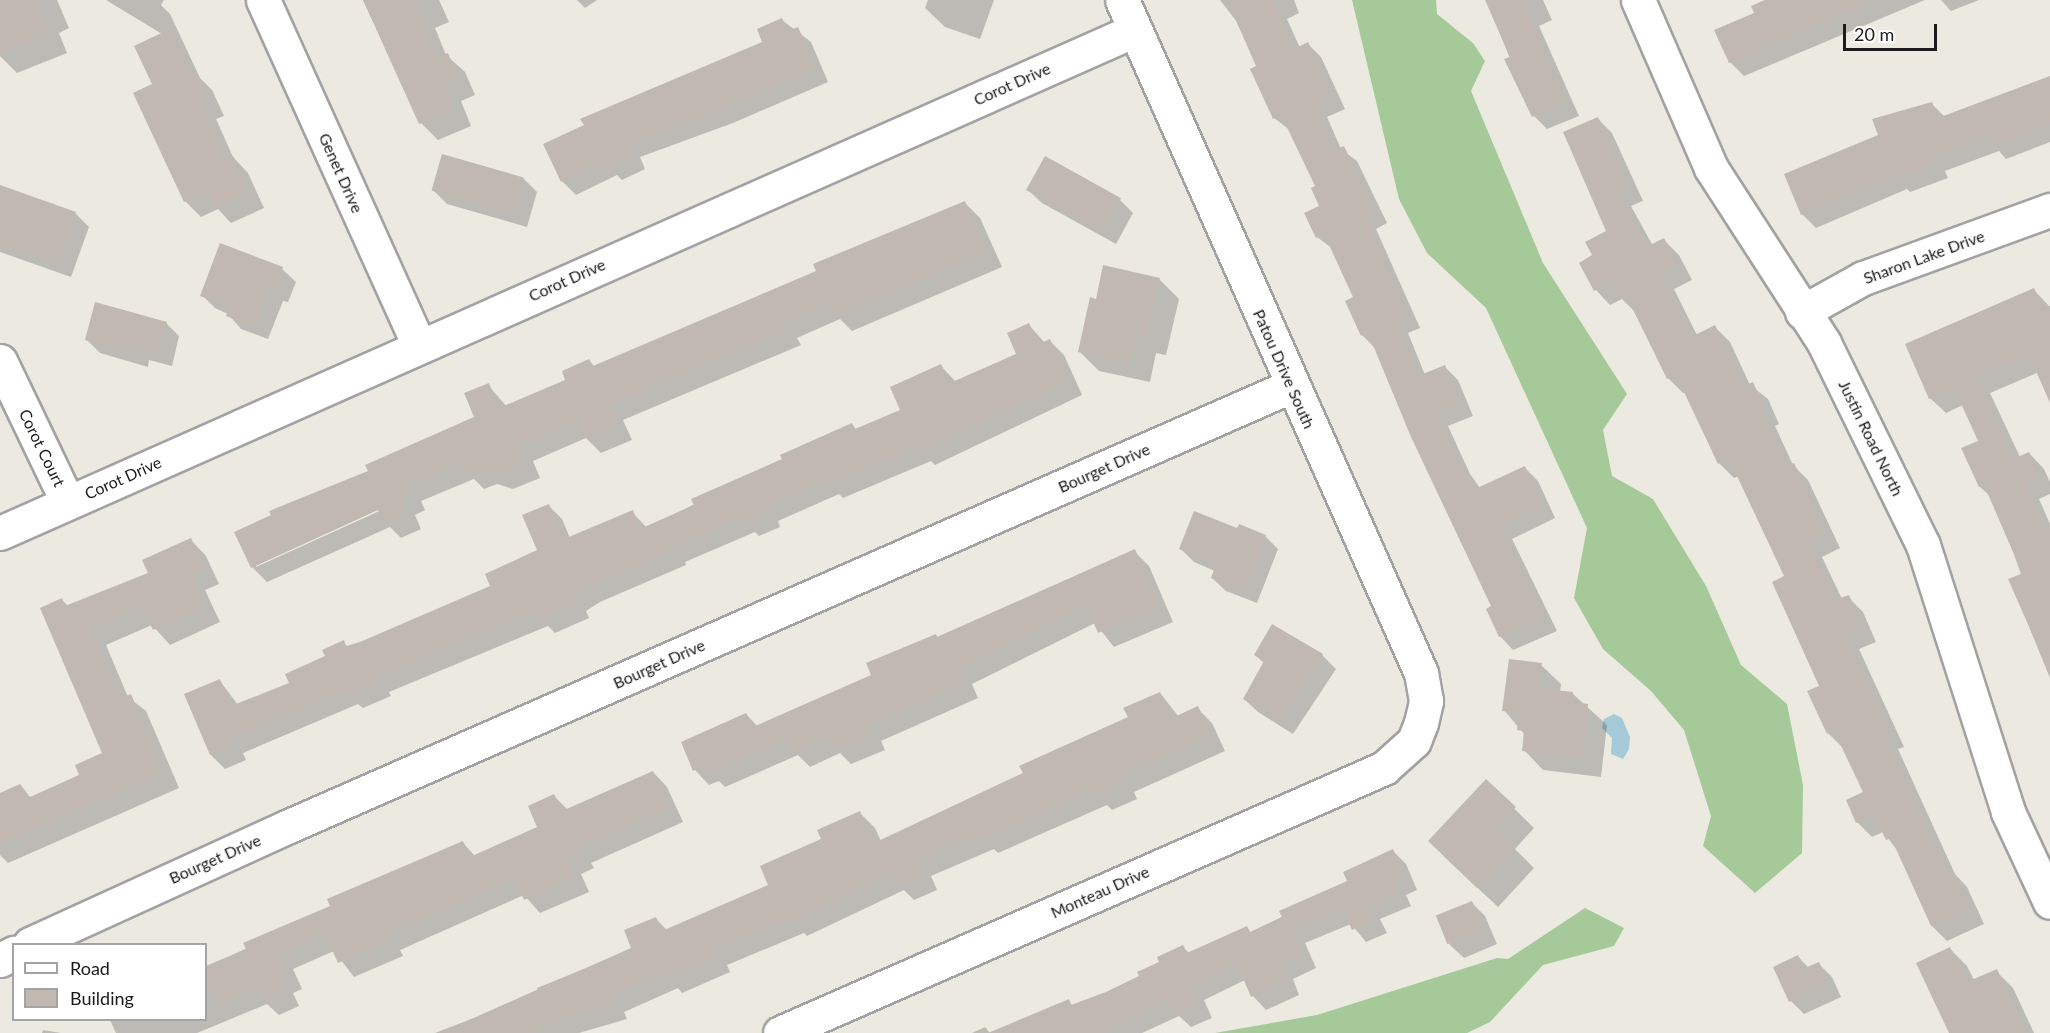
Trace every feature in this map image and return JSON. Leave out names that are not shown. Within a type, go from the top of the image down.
[{"type":"street","name":"Genet Drive","points":[[263,0],[419,345]]},
{"type":"street","name":"Patou Drive South","points":[[1122,0],[1291,386],[1421,673],[1425,701],[1414,741]]},
{"type":"street","name":"Justin Road North","points":[[1638,0],[1711,168],[1824,343],[1923,544],[2008,812],[2050,902]]},
{"type":"street","name":"Corot Drive","points":[[0,533],[419,345],[1136,30]]},
{"type":"street","name":"Sharon Lake Drive","points":[[1802,312],[1863,278],[2050,210]]},
{"type":"street","name":"Corot Court","points":[[0,361],[68,503]]},
{"type":"street","name":"Bourget Drive","points":[[34,943],[289,826],[1291,386]]},
{"type":"street","name":"Monteau Drive","points":[[780,1033],[1384,768],[1414,741]]},
{"type":"green space","points":[[1352,0],[1436,0],[1437,14],[1473,43],[1485,61],[1471,91],[1543,263],[1627,394],[1603,430],[1612,476],[1653,499],[1706,586],[1741,665],[1787,704],[1803,785],[1802,853],[1755,893],[1703,846],[1711,816],[1684,730],[1651,691],[1603,649],[1574,598],[1587,528],[1486,308],[1427,253],[1399,199]]},
{"type":"green space","points":[[1585,908],[1624,928],[1614,946],[1543,965],[1490,1022],[1467,1033],[1215,1033],[1317,1015],[1497,958],[1508,959]]},
{"type":"water","points":[[1614,714],[1622,718],[1630,737],[1629,749],[1623,759],[1611,754],[1612,738],[1602,728],[1604,719]]},
{"type":"building","points":[[0,0],[35,0],[49,33],[0,53]]},
{"type":"building","points":[[363,0],[414,0],[437,57],[448,53],[458,78],[444,84],[454,109],[419,124]]},
{"type":"building","points":[[1227,0],[1272,0],[1294,49],[1308,42],[1332,96],[1315,104],[1335,150],[1344,146],[1375,210],[1364,215],[1408,314],[1396,320],[1418,376],[1445,365],[1460,402],[1436,412],[1461,468],[1464,466],[1475,489],[1525,466],[1543,505],[1500,525],[1545,617],[1499,637],[1486,609],[1491,606],[1411,437],[1368,333],[1361,336],[1345,301],[1353,297],[1324,234],[1316,238],[1304,213],[1319,206],[1311,188],[1315,186],[1285,123],[1278,116],[1273,119],[1250,69],[1256,66]]},
{"type":"building","points":[[1485,0],[1522,0],[1566,102],[1532,117],[1504,59],[1510,57]]},
{"type":"building","points":[[1765,0],[1875,0],[1729,63],[1714,30],[1754,13],[1751,6]]},
{"type":"building","points":[[782,18],[788,31],[798,27],[816,68],[720,110],[628,144],[633,155],[607,167],[605,162],[561,182],[543,144],[584,125],[580,119],[762,42],[757,29]]},
{"type":"building","points":[[170,29],[191,74],[196,72],[209,100],[202,103],[225,159],[233,156],[249,192],[214,208],[207,192],[184,202],[133,93],[152,84],[134,46]]},
{"type":"building","points":[[2050,76],[2050,124],[1992,146],[1988,137],[1933,158],[1935,164],[1895,179],[1894,176],[1801,215],[1784,174],[1878,135],[1872,119],[1932,102],[1938,118]]},
{"type":"building","points":[[1598,117],[1629,185],[1618,191],[1648,246],[1664,238],[1678,264],[1661,274],[1691,337],[1715,325],[1744,386],[1753,382],[1765,409],[1761,411],[1787,466],[1794,463],[1826,533],[1808,541],[1835,600],[1849,595],[1862,627],[1845,634],[1890,732],[1885,734],[1947,873],[1953,870],[1970,909],[1931,926],[1891,838],[1886,840],[1874,815],[1856,823],[1846,800],[1863,792],[1834,731],[1827,734],[1807,691],[1819,686],[1772,582],[1784,576],[1729,459],[1718,464],[1676,375],[1667,379],[1625,293],[1618,297],[1610,282],[1594,291],[1579,263],[1592,255],[1585,242],[1606,231],[1563,132]]},
{"type":"building","points":[[442,154],[524,177],[513,214],[432,191]]},
{"type":"building","points":[[1045,156],[1121,198],[1102,232],[1026,190]]},
{"type":"building","points":[[0,185],[76,212],[58,265],[0,244]]},
{"type":"building","points":[[965,201],[987,252],[835,317],[829,303],[783,322],[787,330],[609,405],[618,425],[584,438],[576,421],[518,446],[525,463],[497,474],[481,469],[467,474],[462,463],[407,486],[411,495],[401,499],[407,513],[384,523],[378,510],[251,568],[234,532],[271,515],[269,511],[368,471],[365,465],[474,417],[464,393],[489,383],[499,408],[565,380],[562,371],[589,359],[593,366],[816,271],[813,264]]},
{"type":"building","points":[[220,243],[283,267],[275,290],[269,288],[255,327],[226,316],[230,307],[200,296]]},
{"type":"building","points":[[1103,265],[1160,278],[1147,336],[1137,334],[1130,363],[1078,352],[1090,297],[1096,299]]},
{"type":"building","points":[[2034,288],[2044,309],[2050,306],[2050,403],[2029,355],[1976,377],[2013,459],[2029,452],[2040,476],[2025,484],[2044,528],[2050,526],[2050,674],[2008,579],[2021,574],[2013,552],[1984,485],[1979,487],[1961,448],[1978,441],[1954,388],[1929,399],[1905,344]]},
{"type":"building","points":[[95,302],[167,322],[158,353],[136,347],[134,354],[85,340]]},
{"type":"building","points":[[1029,323],[1039,344],[1050,339],[1069,381],[920,452],[917,447],[828,485],[826,480],[765,507],[768,512],[744,523],[741,518],[672,548],[673,551],[586,588],[573,596],[577,603],[540,620],[536,611],[506,622],[376,678],[378,682],[348,695],[345,690],[230,739],[233,746],[210,755],[184,694],[220,679],[231,706],[289,683],[285,674],[325,656],[322,650],[344,640],[346,646],[360,642],[490,586],[485,574],[537,550],[522,515],[549,504],[564,539],[633,510],[640,529],[694,505],[691,499],[782,459],[780,455],[852,423],[855,429],[900,410],[890,387],[941,364],[950,383],[1016,354],[1007,333]]},
{"type":"building","points":[[1194,511],[1237,528],[1239,524],[1266,535],[1243,591],[1211,578],[1216,564],[1179,549]]},
{"type":"building","points":[[191,538],[205,568],[191,574],[206,607],[153,630],[142,607],[91,629],[121,698],[131,694],[164,773],[0,844],[0,793],[20,784],[30,797],[79,775],[75,765],[102,753],[40,608],[62,598],[65,606],[148,573],[142,560]]},
{"type":"building","points":[[1135,549],[1159,607],[1098,633],[1086,605],[958,669],[964,683],[867,726],[871,735],[835,750],[829,737],[794,753],[787,739],[709,773],[706,765],[693,771],[681,742],[746,713],[753,727],[871,675],[866,663],[936,634],[937,637]]},
{"type":"building","points":[[1272,624],[1323,654],[1280,721],[1243,699],[1264,661],[1254,655]]},
{"type":"building","points":[[1509,659],[1542,663],[1539,688],[1573,692],[1573,702],[1588,704],[1582,758],[1522,751],[1524,731],[1517,730],[1519,713],[1502,711]]},
{"type":"building","points":[[1160,692],[1172,718],[1198,706],[1211,735],[1120,777],[1123,784],[1096,796],[1093,790],[982,839],[980,834],[917,861],[923,875],[897,886],[892,874],[791,922],[790,918],[713,950],[716,957],[666,978],[664,973],[610,997],[613,1004],[589,1014],[587,1009],[529,1033],[440,1033],[631,948],[624,930],[656,917],[662,931],[768,885],[760,866],[821,839],[817,830],[860,811],[874,843],[1023,773],[1019,766],[1128,717],[1123,708]]},
{"type":"building","points":[[653,771],[669,808],[578,848],[580,854],[567,859],[575,877],[524,900],[515,879],[387,935],[389,941],[338,963],[325,934],[280,954],[289,974],[280,979],[285,992],[263,1001],[257,988],[218,1005],[207,980],[207,966],[246,949],[243,943],[330,906],[327,899],[463,841],[470,857],[537,827],[528,806],[554,794],[562,811]]},
{"type":"building","points":[[1486,779],[1516,807],[1496,828],[1516,847],[1477,888],[1428,841]]},
{"type":"building","points":[[1393,849],[1405,876],[1394,882],[1399,892],[1368,906],[1374,920],[1352,930],[1343,909],[1293,929],[1304,955],[1280,965],[1287,981],[1251,997],[1237,964],[1192,987],[1200,1004],[1176,1015],[1170,1001],[1100,1033],[988,1033],[1069,999],[1071,1005],[1106,992],[1139,976],[1137,972],[1159,962],[1157,957],[1183,945],[1187,953],[1247,926],[1250,932],[1282,917],[1279,911],[1347,881],[1343,872]]},
{"type":"building","points":[[1472,901],[1484,930],[1447,944],[1436,916]]},
{"type":"building","points":[[1950,947],[1967,982],[1997,969],[2026,1033],[1949,1033],[1916,963]]},
{"type":"building","points":[[1798,955],[1805,968],[1819,962],[1829,983],[1789,1002],[1773,967]]}]
